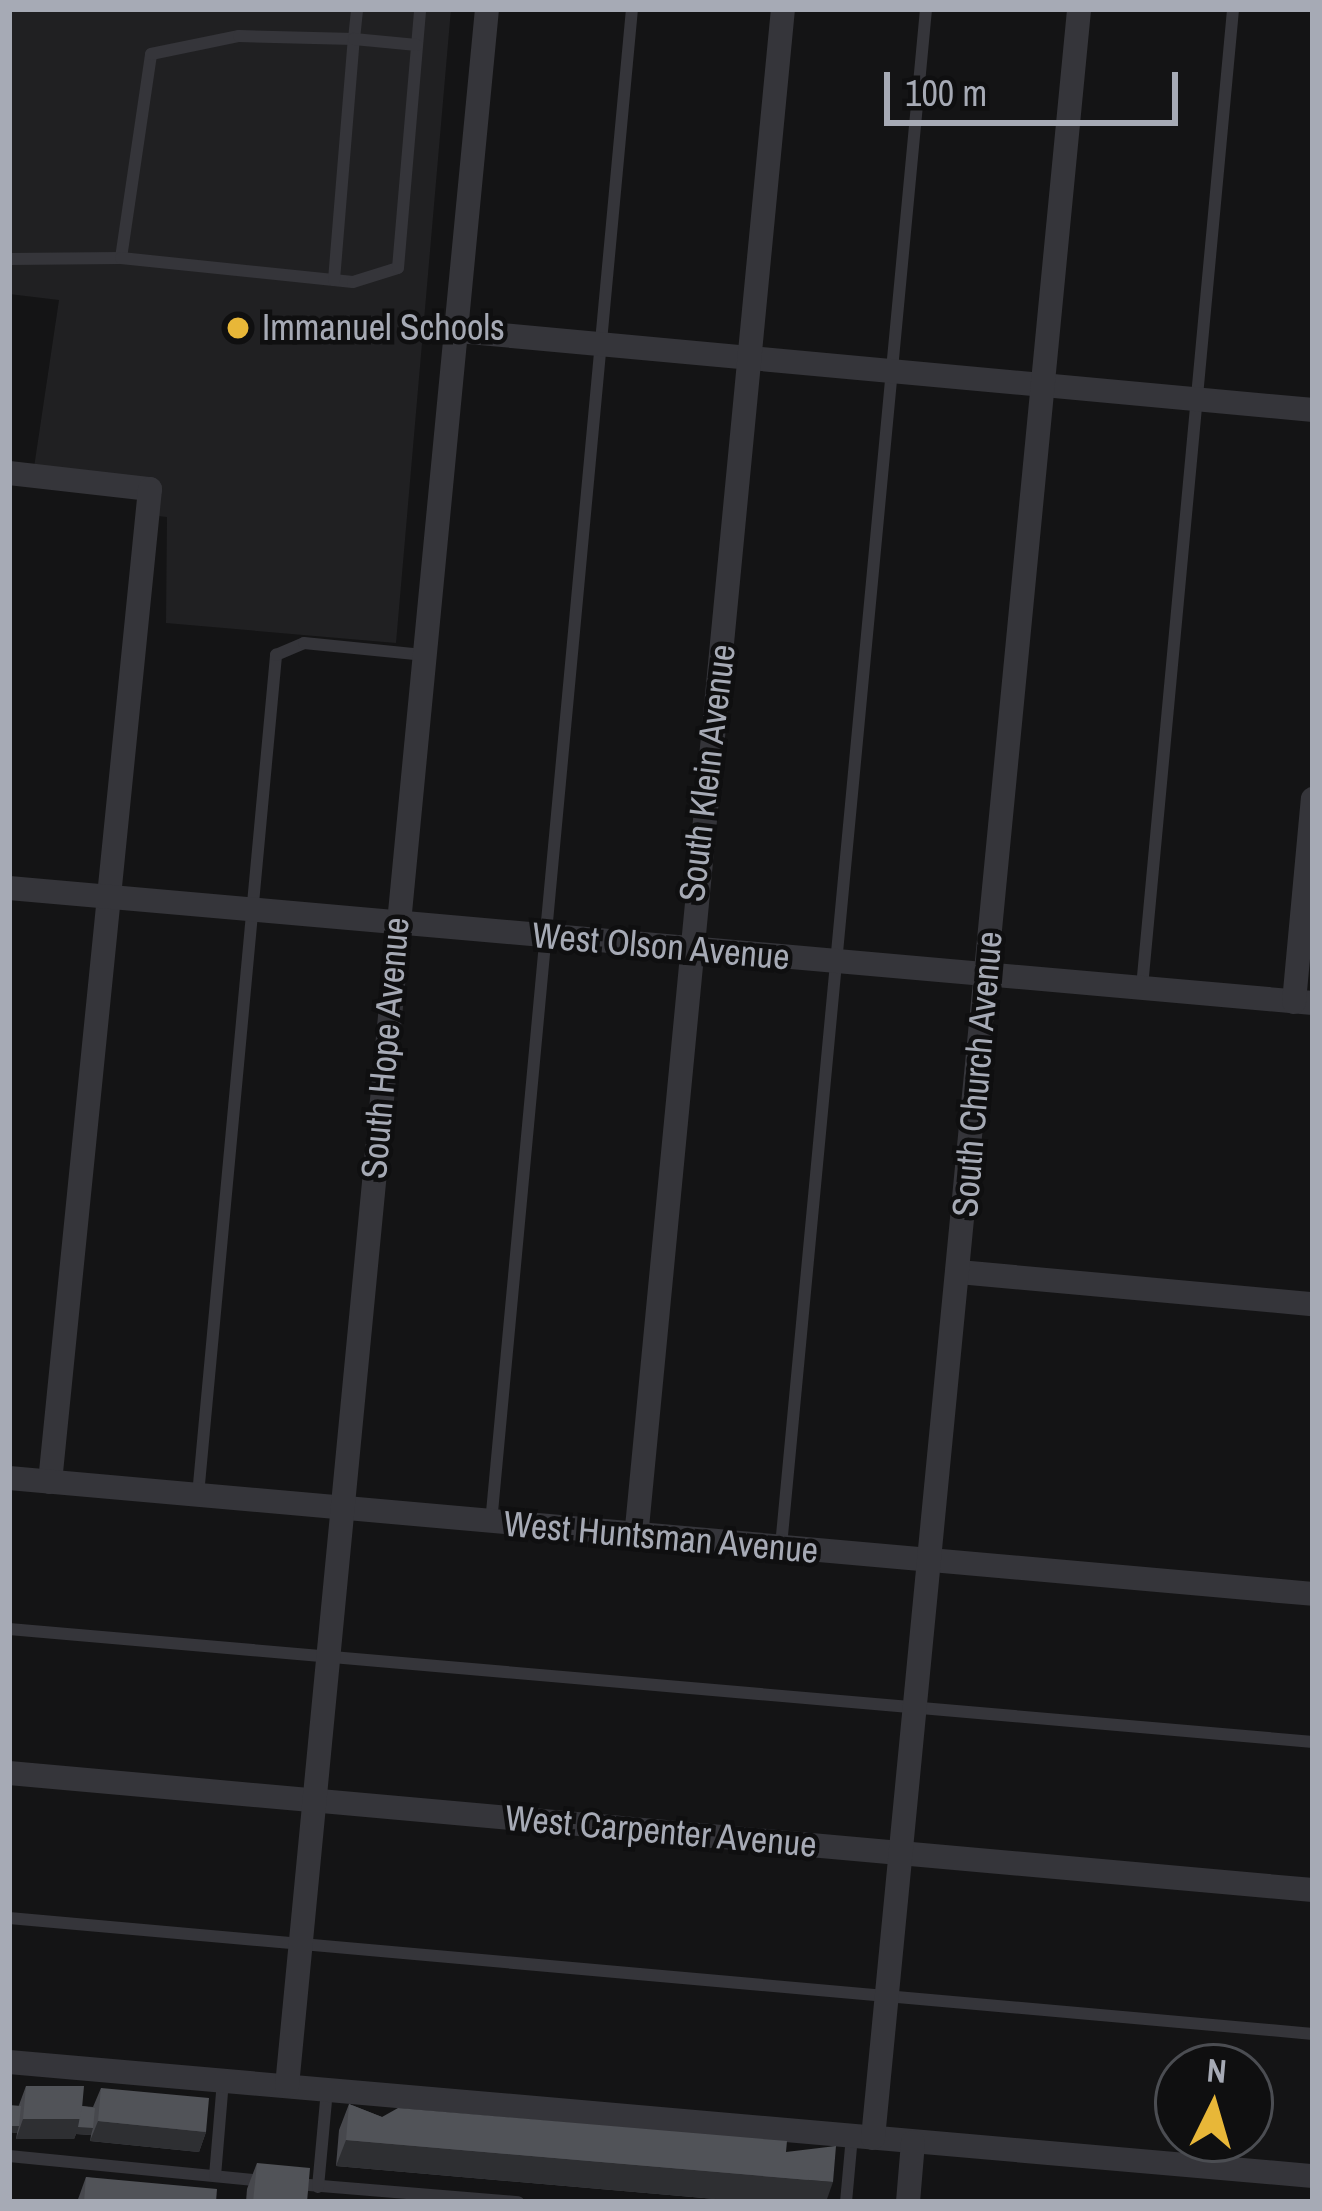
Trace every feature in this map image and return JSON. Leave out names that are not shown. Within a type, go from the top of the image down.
[{"type":"street","name":"South Hope Avenue","points":[[287,2086],[487,9]]},
{"type":"street","name":"South Klein Avenue","points":[[636,1538],[686,948],[757,366],[783,9]]},
{"type":"street","name":"South Church Avenue","points":[[862,2137],[885,1996],[1048,387],[1079,9]]},
{"type":"street","points":[[458,331],[757,366],[1313,410]]},
{"type":"street","points":[[9,473],[150,489],[50,1482]]},
{"type":"street","points":[[1304,1003],[1313,799]]},
{"type":"street","name":"West Olson Avenue","points":[[9,888],[1304,1003]]},
{"type":"street","points":[[958,1272],[1313,1304]]},
{"type":"street","name":"West Huntsman Avenue","points":[[9,1478],[636,1538],[781,1546],[1313,1594]]},
{"type":"street","name":"West Carpenter Avenue","points":[[9,1773],[1313,1889]]},
{"type":"street","points":[[9,2062],[1313,2176]]},
{"type":"street","points":[[908,2202],[913,2142]]},
{"type":"lane","points":[[334,280],[357,9]]},
{"type":"lane","points":[[9,260],[121,258],[334,280],[398,268],[420,9]]},
{"type":"lane","points":[[491,1523],[632,9]]},
{"type":"lane","points":[[781,1546],[885,375],[926,9]]},
{"type":"lane","points":[[1142,988],[1193,399],[1233,9]]},
{"type":"lane","points":[[121,258],[151,54],[239,37],[417,44]]},
{"type":"lane","points":[[198,1495],[276,655],[304,643],[424,655]]},
{"type":"lane","points":[[9,1629],[1313,1742]]},
{"type":"lane","points":[[9,1918],[1313,2034]]},
{"type":"lane","points":[[215,2176],[224,2081]]},
{"type":"lane","points":[[318,2187],[327,2090]]},
{"type":"lane","points":[[846,2202],[862,2137]]},
{"type":"lane","points":[[9,2156],[518,2202]]},
{"type":"shaded area","name":"Immanuel Schools","points":[[9,9],[451,9],[396,643],[166,623],[167,517],[139,514],[141,493],[32,481],[59,300],[9,294]]},
{"type":"building","points":[[26,2086],[84,2086],[81,2119],[23,2119]]},
{"type":"building","points":[[101,2088],[209,2098],[206,2132],[98,2121]]},
{"type":"building","points":[[349,2104],[382,2117],[398,2108],[787,2141],[786,2152],[836,2146],[833,2182],[346,2140]]},
{"type":"building","points":[[9,2105],[21,2106],[19,2126],[9,2126]]},
{"type":"building","points":[[82,2106],[95,2108],[93,2128],[78,2127]]},
{"type":"building","points":[[257,2163],[310,2168],[307,2202],[253,2202]]},
{"type":"building","points":[[86,2177],[217,2189],[216,2202],[84,2202]]},
{"type":"place","name":"Immanuel Schools","points":[[238,328]]}]
